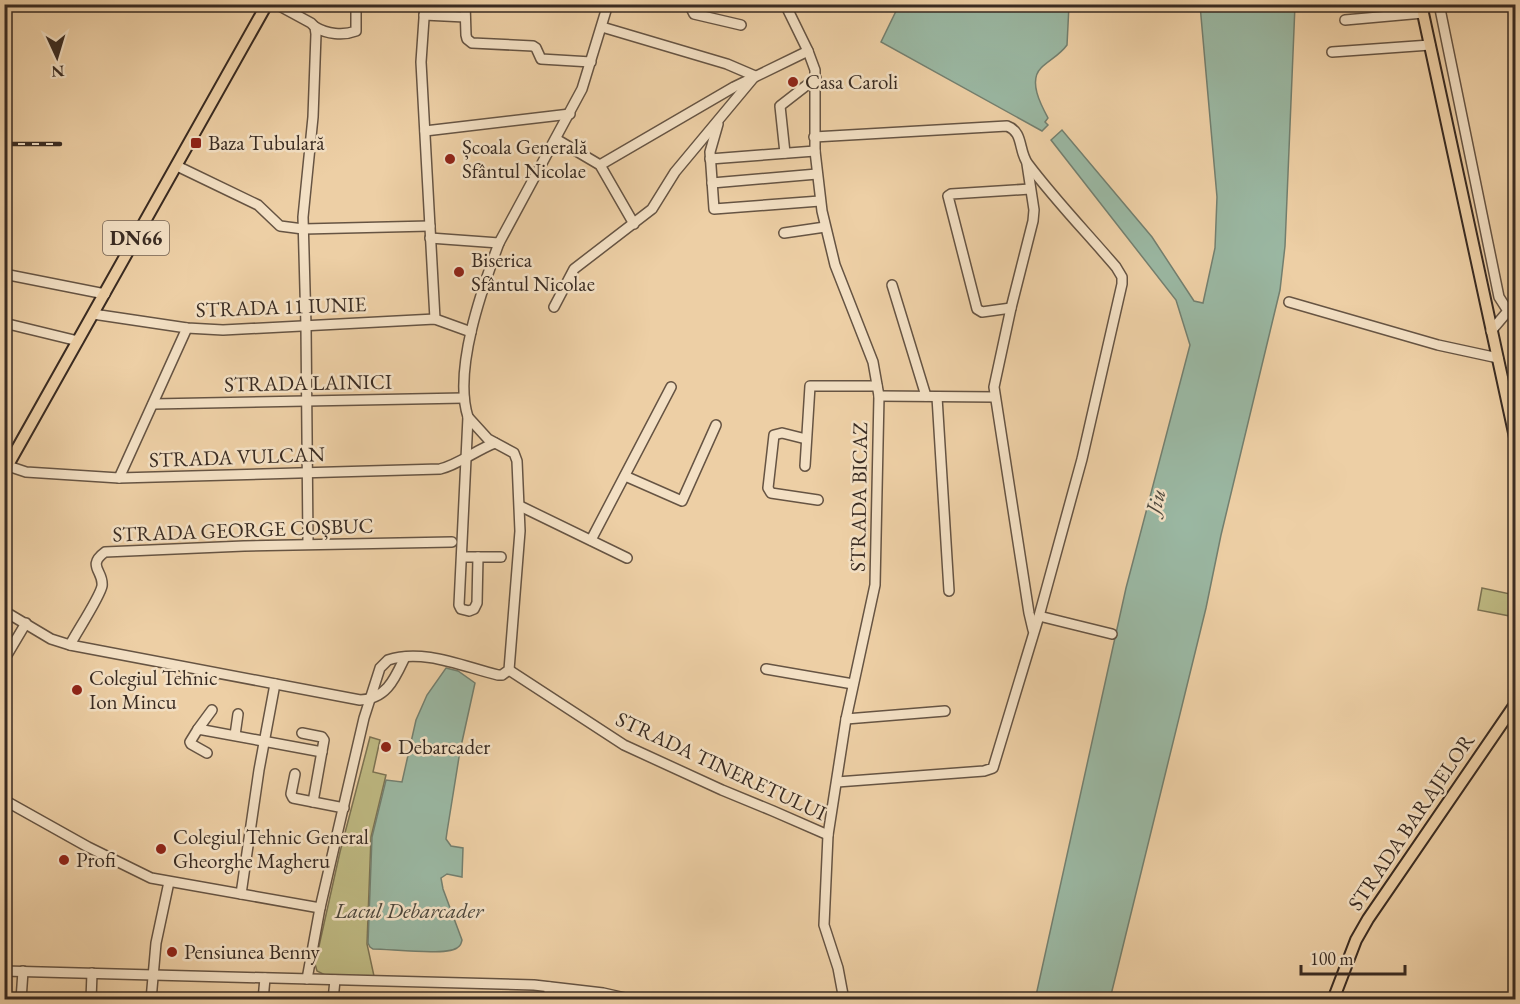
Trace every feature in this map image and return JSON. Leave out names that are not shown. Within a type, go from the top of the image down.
[{"type":"main road","name":"DN66","points":[[6,469],[267,4]]},
{"type":"main road","points":[[1422,8],[1515,442]]},
{"type":"main road","name":"STRADA BARAJELOR","points":[[1333,999],[1356,940],[1368,919],[1515,703]]},
{"type":"street","points":[[276,4],[315,27],[330,33],[356,31],[357,4]]},
{"type":"street","points":[[425,4],[421,62],[435,319]]},
{"type":"street","points":[[465,4],[467,39],[472,43],[533,46],[541,59],[591,62]]},
{"type":"street","points":[[478,557],[477,603],[474,609],[469,611],[461,609],[459,605],[468,417],[464,398],[471,332],[499,243],[582,90],[603,27],[608,4]]},
{"type":"street","points":[[689,4],[694,14],[741,25]]},
{"type":"street","name":"STRADA BICAZ","points":[[785,4],[815,70],[814,137],[820,201],[825,227],[835,265],[873,362],[879,396],[874,592],[846,719],[828,836],[825,925],[838,968],[844,999]]},
{"type":"street","points":[[1438,4],[1499,297],[1512,309],[1491,332]]},
{"type":"street","points":[[1345,20],[1422,8]]},
{"type":"street","points":[[424,15],[465,17]]},
{"type":"street","points":[[308,544],[303,229],[313,117],[315,27]]},
{"type":"street","points":[[603,27],[727,64],[755,76]]},
{"type":"street","points":[[1332,52],[1430,45]]},
{"type":"street","points":[[600,165],[734,87],[808,51]]},
{"type":"street","points":[[554,307],[573,269],[652,209],[675,172],[755,76]]},
{"type":"street","points":[[785,153],[780,106],[816,78]]},
{"type":"street","points":[[425,131],[570,114]]},
{"type":"street","points":[[721,116],[710,146],[714,209],[820,201]]},
{"type":"street","points":[[814,137],[1007,126],[1018,132],[1026,162],[1034,210],[1033,221],[994,382],[1029,614],[1034,632]]},
{"type":"street","points":[[556,139],[600,165],[634,224]]},
{"type":"street","points":[[710,159],[815,151]]},
{"type":"street","points":[[837,782],[984,771],[993,768],[1039,616],[1093,420],[1122,284],[1122,277],[1116,267],[1026,162]]},
{"type":"street","points":[[177,166],[258,205],[280,226],[303,229],[430,226]]},
{"type":"street","points":[[712,183],[817,174]]},
{"type":"street","points":[[1011,308],[982,312],[977,309],[948,195],[1030,189]]},
{"type":"street","points":[[784,232],[825,227]]},
{"type":"street","points":[[430,238],[499,243]]},
{"type":"street","points":[[4,274],[105,294]]},
{"type":"street","points":[[892,285],[926,396]]},
{"type":"street","points":[[1289,302],[1438,345],[1497,358]]},
{"type":"street","name":"STRADA 11 IUNIE","points":[[93,314],[187,328],[223,330],[435,319],[471,332]]},
{"type":"street","points":[[4,323],[78,341]]},
{"type":"street","points":[[119,478],[187,328]]},
{"type":"street","points":[[805,466],[810,386],[877,386]]},
{"type":"street","points":[[591,540],[671,387]]},
{"type":"street","points":[[879,396],[996,397]]},
{"type":"street","points":[[937,397],[949,591]]},
{"type":"street","name":"STRADA LAINICI","points":[[153,404],[464,398]]},
{"type":"street","points":[[308,980],[320,908],[364,718],[384,663],[393,658],[430,658],[498,675],[509,670],[520,531],[516,455],[484,435],[468,417]]},
{"type":"street","points":[[625,477],[682,501],[716,425]]},
{"type":"street","points":[[806,439],[782,433],[774,435],[768,488],[771,493],[818,500]]},
{"type":"street","name":"STRADA VULCAN","points":[[6,469],[119,478],[440,469],[495,443]]},
{"type":"street","points":[[520,506],[627,558]]},
{"type":"street","name":"STRADA GEORGE COȘBUC","points":[[70,645],[100,589],[101,578],[96,565],[97,560],[105,552],[134,549],[452,542]]},
{"type":"street","points":[[462,557],[501,557]]},
{"type":"street","points":[[4,611],[51,639],[70,645],[360,700],[372,697],[388,688],[393,683],[405,657]]},
{"type":"street","points":[[1039,616],[1112,634]]},
{"type":"street","points":[[4,660],[26,623]]},
{"type":"street","points":[[766,669],[853,684]]},
{"type":"street","name":"STRADA TINERETULUI","points":[[509,670],[624,745],[828,836]]},
{"type":"street","points":[[241,894],[275,684]]},
{"type":"street","points":[[207,753],[190,742],[212,710]]},
{"type":"street","points":[[846,719],[945,711]]},
{"type":"street","points":[[234,735],[238,714]]},
{"type":"street","points":[[198,729],[322,752]]},
{"type":"street","points":[[302,733],[324,738],[313,802]]},
{"type":"street","points":[[295,774],[292,796],[344,808]]},
{"type":"street","points":[[4,800],[140,874],[169,882],[320,908]]},
{"type":"street","points":[[152,999],[156,943],[169,882]]},
{"type":"street","points":[[4,971],[458,982],[549,987],[634,999]]},
{"type":"street","points":[[21,999],[23,971]]},
{"type":"street","points":[[91,999],[92,974]]},
{"type":"street","points":[[263,999],[265,978]]},
{"type":"street","points":[[333,999],[336,980]]},
{"type":"street","points":[[549,987],[549,999]]},
{"type":"shaded area","points":[[1482,588],[1515,595],[1515,617],[1478,610]]},
{"type":"shaded area","points":[[370,737],[380,740],[373,772],[386,775],[371,837],[367,944],[374,976],[327,976],[317,971],[315,964],[340,852]]},
{"type":"water","points":[[899,5],[1069,5],[1067,45],[1037,73],[1037,93],[1048,118],[1045,122],[1048,125],[1042,131],[881,42]]},
{"type":"water","name":"Jiu","points":[[1200,5],[1295,5],[1285,246],[1280,290],[1221,535],[1206,608],[1110,999],[1035,1000],[1126,588],[1190,345],[1176,300],[1051,140],[1062,130],[1152,237],[1194,301],[1203,303],[1215,248],[1217,197]]},
{"type":"water","name":"Lacul Debarcader","points":[[446,668],[458,671],[475,683],[460,751],[446,839],[451,846],[463,848],[462,877],[447,874],[441,878],[462,941],[457,948],[441,952],[373,949],[368,943],[372,837],[386,780],[402,782],[416,720],[427,695]]},
{"type":"railway","points":[[4,144],[60,144]]},
{"type":"place","name":"Casa Caroli","points":[[793,82]]},
{"type":"place","name":"Baza Tubulară","points":[[196,143]]},
{"type":"place","name":"Școala Generală Sfântul Nicolae","points":[[450,159]]},
{"type":"place","name":"Biserica Sfântul Nicolae","points":[[459,272]]},
{"type":"place","name":"Colegiul Tehnic Ion Mincu","points":[[77,690]]},
{"type":"place","name":"Debarcader","points":[[386,747]]},
{"type":"place","name":"Colegiul Tehnic General Gheorghe Magheru","points":[[161,849]]},
{"type":"place","name":"Profi","points":[[64,860]]},
{"type":"place","name":"Pensiunea Benny","points":[[172,952]]}]
